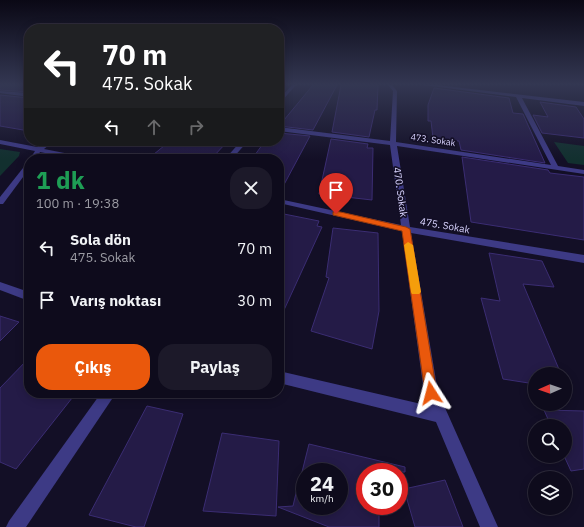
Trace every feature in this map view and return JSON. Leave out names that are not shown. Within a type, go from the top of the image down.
[{"type":"street","name":"470. Sokak","points":[[394,110],[393,144],[431,393],[488,527]]},
{"type":"street","points":[[525,110],[556,168]]},
{"type":"street","name":"473. Sokak","points":[[284,129],[423,147],[584,172]]},
{"type":"street","points":[[0,142],[62,154]]},
{"type":"street","points":[[36,154],[39,149],[44,146]]},
{"type":"street","points":[[233,154],[240,146]]},
{"type":"street","points":[[0,202],[24,171]]},
{"type":"street","name":"475. Sokak","points":[[284,202],[406,229],[584,259]]},
{"type":"street","points":[[0,286],[24,295]]},
{"type":"street","points":[[284,378],[441,416]]},
{"type":"street","points":[[15,527],[105,398]]},
{"type":"green space","points":[[554,142],[584,146],[584,165],[568,163]]},
{"type":"green space","points":[[0,149],[20,152],[19,156],[0,176]]},
{"type":"building","points":[[0,110],[24,110],[24,130],[0,126]]},
{"type":"building","points":[[293,110],[324,110],[313,130],[284,127],[284,120]]},
{"type":"building","points":[[336,110],[377,110],[375,110],[369,137],[332,132]]},
{"type":"building","points":[[428,110],[512,110],[513,113],[523,114],[545,163],[461,150],[459,141],[433,138],[431,121],[428,121]]},
{"type":"building","points":[[544,110],[578,110],[584,119],[584,138],[542,133],[533,115],[548,117]]},
{"type":"building","points":[[284,133],[310,136],[284,185],[284,154],[256,154],[261,146],[284,146]]},
{"type":"building","points":[[331,139],[368,144],[367,148],[373,148],[372,200],[337,196],[338,189],[335,196],[319,194]]},
{"type":"building","points":[[164,146],[223,146],[216,154],[154,154]]},
{"type":"building","points":[[462,157],[548,170],[550,173],[584,177],[584,240],[471,222]]},
{"type":"building","points":[[284,214],[319,221],[317,226],[322,227],[284,310]]},
{"type":"building","points":[[333,228],[378,233],[379,311],[372,349],[311,331],[329,278],[326,277]]},
{"type":"building","points":[[489,253],[542,261],[554,287],[523,284],[558,367],[528,367],[528,383],[503,379],[481,298],[500,301]]},
{"type":"building","points":[[0,316],[19,322],[0,341]]},
{"type":"building","points":[[24,363],[24,398],[72,398],[16,469],[0,462],[0,388]]},
{"type":"building","points":[[147,406],[183,414],[144,527],[136,527],[89,515]]},
{"type":"building","points":[[544,411],[584,411],[584,469],[571,471],[567,463],[572,463],[572,419],[548,419]]},
{"type":"building","points":[[222,433],[279,441],[276,516],[203,511]]},
{"type":"building","points":[[309,444],[388,463],[356,463],[356,515],[379,515],[379,527],[329,527],[298,515],[348,515],[348,463],[304,463]]},
{"type":"building","points":[[445,480],[463,527],[415,527],[408,503],[408,488]]},
{"type":"building","points":[[296,493],[296,514],[278,507],[293,506]]},
{"type":"slow traffic","points":[[408,245],[416,292]]},
{"type":"route","points":[[336,214],[406,229],[431,393]]}]
